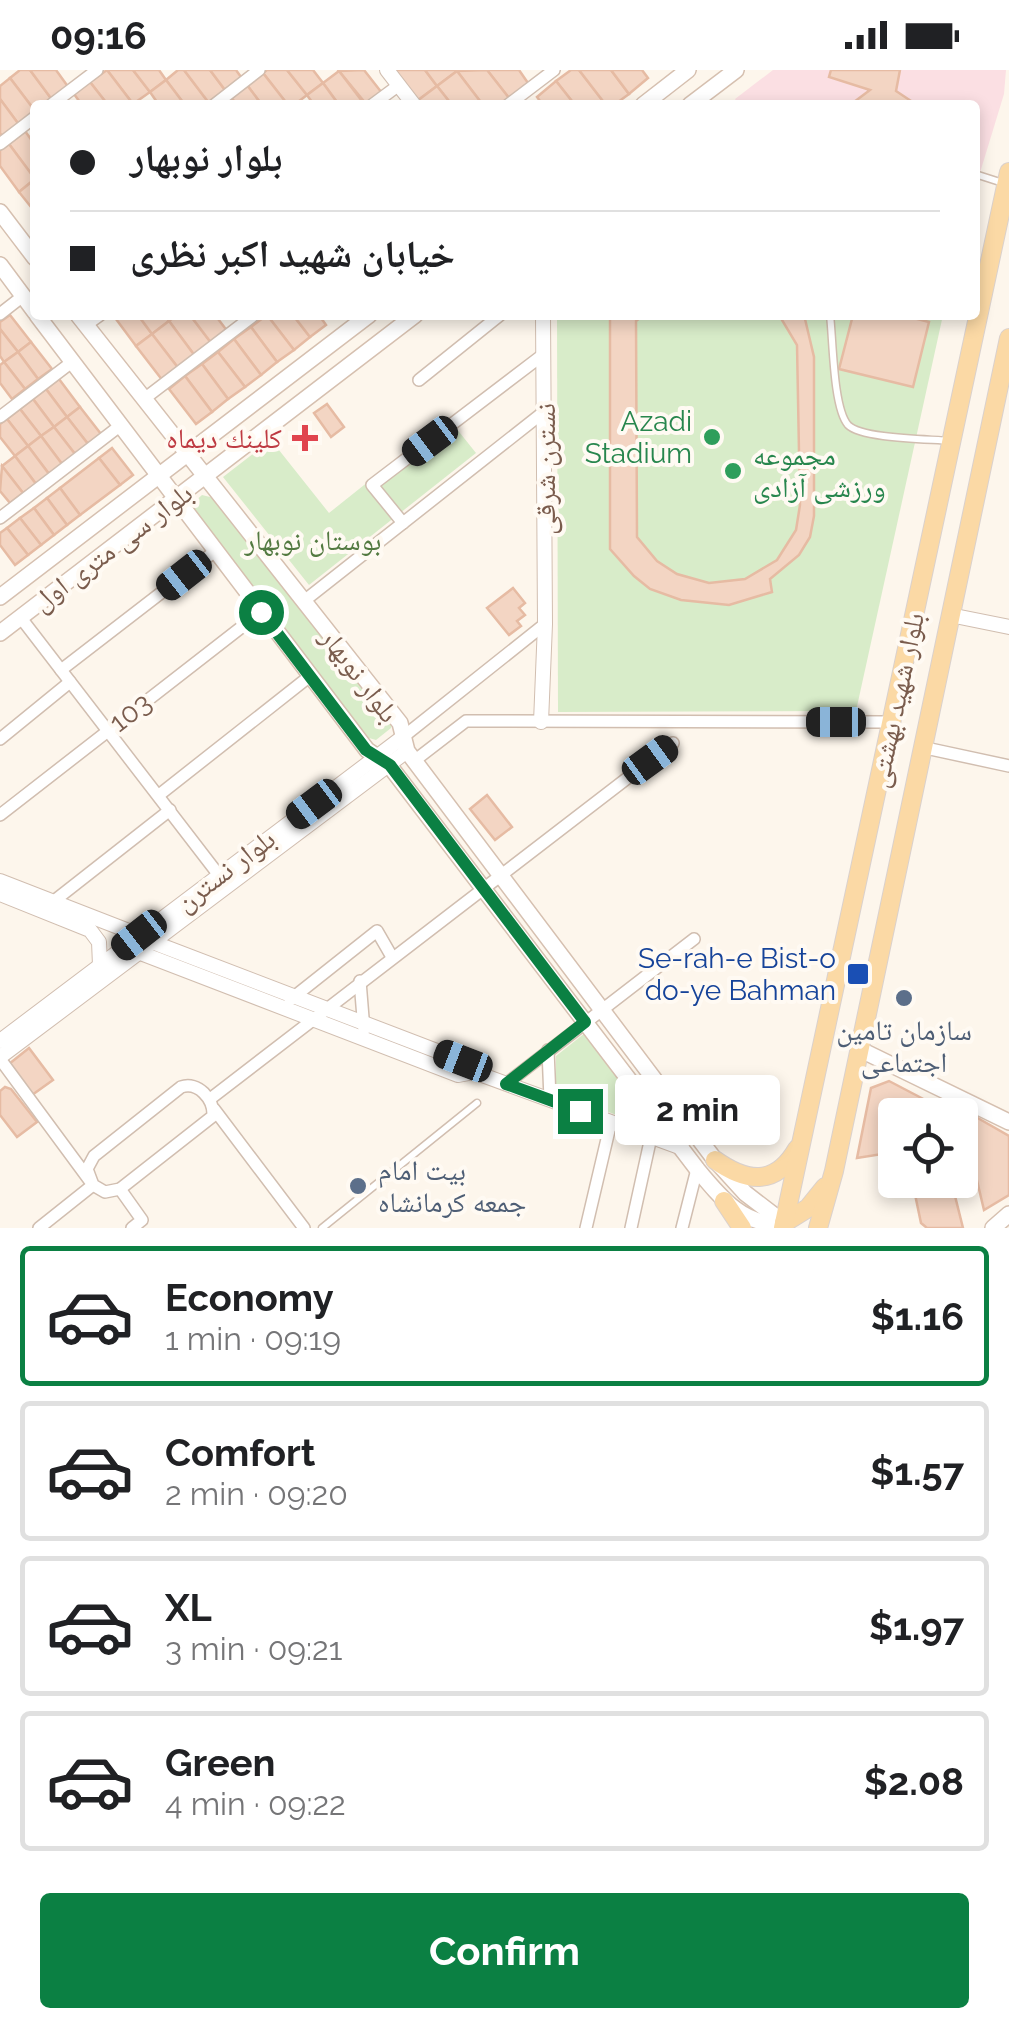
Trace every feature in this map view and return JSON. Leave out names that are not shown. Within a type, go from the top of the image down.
[{"type":"main road","points":[[649,100],[688,70]]},
{"type":"main road","points":[[697,100],[736,70]]},
{"type":"main road","name":"بلوار شهید بهشتی","points":[[980,308],[1008,178]]},
{"type":"main road","points":[[0,212],[30,248]]},
{"type":"main road","name":"بلوار نوبهار","points":[[0,265],[30,304]]},
{"type":"main road","name":"بلوار نوبهار","points":[[41,320],[366,750],[383,761],[697,1169],[724,1201],[761,1224],[785,1226]]},
{"type":"main road","name":"بلوار نوبهار","points":[[89,320],[144,399],[400,724],[408,750],[715,1160],[785,1226]]},
{"type":"main road","name":"بلوار سی متری اول","points":[[0,597],[362,320]]},
{"type":"main road","name":"بلوار سی متری اول","points":[[0,633],[408,320]]},
{"type":"main road","name":"بلوار شهید بهشتی","points":[[785,1226],[977,320]]},
{"type":"main road","name":"بلوار شهید بهشتی","points":[[818,1228],[834,1171],[1009,338]]},
{"type":"main road","points":[[964,382],[969,390],[984,394],[999,383]]},
{"type":"main road","points":[[946,467],[968,458],[980,474]]},
{"type":"main road","points":[[860,1049],[1009,1122]]},
{"type":"main road","points":[[715,1160],[742,1176],[764,1176],[788,1163],[802,1135]]},
{"type":"main road","points":[[785,1226],[813,1203],[834,1171]]},
{"type":"main road","points":[[724,1201],[742,1228]]},
{"type":"main road","points":[[993,1228],[1008,1215]]},
{"type":"street","points":[[58,100],[97,70]]},
{"type":"street","points":[[220,100],[259,70]]},
{"type":"street","points":[[387,70],[410,100]]},
{"type":"street","points":[[515,100],[554,70]]},
{"type":"street","points":[[378,100],[398,85]]},
{"type":"street","points":[[0,144],[30,121]]},
{"type":"street","points":[[0,314],[24,296]]},
{"type":"street","points":[[144,399],[247,320]]},
{"type":"street","points":[[418,380],[494,320]]},
{"type":"street","name":"نسترن شرقی","points":[[541,722],[545,624],[543,320]]},
{"type":"street","points":[[403,523],[372,485],[544,354]]},
{"type":"street","points":[[0,418],[72,362]]},
{"type":"street","points":[[304,601],[545,410]]},
{"type":"street","points":[[0,518],[121,425]]},
{"type":"street","points":[[61,670],[214,552]]},
{"type":"street","name":"103","points":[[0,814],[261,612]]},
{"type":"street","points":[[950,615],[1009,627]]},
{"type":"street","points":[[20,618],[218,874]]},
{"type":"street","points":[[408,750],[449,701],[545,624]]},
{"type":"street","points":[[158,795],[310,676]]},
{"type":"street","points":[[0,739],[70,682]]},
{"type":"street","points":[[449,701],[466,722]]},
{"type":"street","points":[[408,750],[466,722],[891,722]]},
{"type":"street","points":[[212,1104],[325,1008],[673,743]]},
{"type":"street","points":[[921,747],[1009,766]]},
{"type":"street","name":"بلوار نسترن","points":[[0,1058],[138,952],[145,938],[218,874],[383,761],[408,750]]},
{"type":"street","name":"بلوار نسترن","points":[[0,1042],[383,761]]},
{"type":"street","points":[[54,901],[170,810]]},
{"type":"street","points":[[0,881],[325,1008],[458,1075],[474,1072],[682,1148]]},
{"type":"street","points":[[0,894],[90,930],[99,942],[100,965]]},
{"type":"street","points":[[282,1007],[377,931],[392,956]]},
{"type":"street","points":[[506,1084],[694,939]]},
{"type":"street","points":[[138,952],[312,1019],[364,1031]]},
{"type":"street","points":[[360,981],[364,1031]]},
{"type":"street","points":[[548,1050],[550,1100]]},
{"type":"street","points":[[0,1058],[93,1185],[105,1192],[120,1190],[213,1116],[212,1104]]},
{"type":"street","points":[[93,1185],[88,1169],[94,1156],[188,1084],[198,1088],[212,1104],[304,1228]]},
{"type":"street","points":[[586,1228],[612,1122]]},
{"type":"street","points":[[632,1228],[652,1137]]},
{"type":"street","points":[[682,1228],[697,1169]]},
{"type":"street","points":[[39,1228],[93,1185]]},
{"type":"street","points":[[120,1190],[142,1220],[132,1228]]},
{"type":"lane","points":[[980,175],[1008,178]]},
{"type":"lane","points":[[831,320],[840,407],[848,424],[861,432],[952,440]]},
{"type":"lane","points":[[322,1228],[478,1103]]},
{"type":"shaded area","points":[[773,70],[1006,70],[1004,94],[980,173],[980,100],[735,99]]},
{"type":"green space","name":"مجموعه ورزشی آزادی","points":[[557,320],[942,320],[856,711],[558,712]]},
{"type":"green space","name":"بوستان نوبهار","points":[[448,418],[476,453],[309,585],[223,477],[271,440],[329,513]]},
{"type":"green space","points":[[202,495],[214,498],[391,720],[391,728],[376,740],[369,738],[192,514],[193,503]]},
{"type":"green space","points":[[585,1033],[656,1130],[556,1092],[556,1056]]},
{"type":"building","points":[[20,70],[30,70],[52,100],[30,100],[30,104],[10,78]]},
{"type":"building","points":[[30,70],[56,70],[69,88],[52,100]]},
{"type":"building","points":[[107,70],[133,70],[150,92],[139,100],[130,100]]},
{"type":"building","points":[[107,70],[129,100],[104,100],[90,82]]},
{"type":"building","points":[[133,70],[159,70],[166,80],[150,92]]},
{"type":"building","points":[[184,70],[207,100],[181,100],[166,80]]},
{"type":"building","points":[[184,70],[210,70],[225,90],[207,100]]},
{"type":"building","points":[[210,70],[236,70],[241,77],[225,90]]},
{"type":"building","points":[[287,70],[307,95],[300,100],[284,100],[263,73]]},
{"type":"building","points":[[287,70],[313,70],[323,83],[307,95]]},
{"type":"building","points":[[364,70],[382,93],[373,100],[363,100],[339,71]]},
{"type":"building","points":[[393,70],[425,70],[437,86],[416,100]]},
{"type":"building","points":[[425,70],[456,70],[457,71],[437,86]]},
{"type":"building","points":[[487,70],[519,70],[528,83],[509,98]]},
{"type":"building","points":[[487,70],[509,98],[479,100],[457,71]]},
{"type":"building","points":[[571,70],[579,70],[602,100],[571,100],[556,81]]},
{"type":"building","points":[[579,70],[611,70],[629,94],[621,100],[602,100]]},
{"type":"building","points":[[611,70],[642,70],[648,78],[629,94]]},
{"type":"building","points":[[831,70],[900,70],[896,91],[910,100],[857,100],[870,90],[829,77]]},
{"type":"building","points":[[339,71],[361,100],[335,100],[323,83]]},
{"type":"building","points":[[457,71],[479,100],[448,100],[437,86]]},
{"type":"building","points":[[263,73],[284,100],[258,100],[247,85]]},
{"type":"building","points":[[10,78],[30,104],[30,119],[20,126],[0,99],[0,86]]},
{"type":"building","points":[[166,80],[181,100],[156,100],[150,92]]},
{"type":"building","points":[[556,81],[571,100],[539,100],[537,97]]},
{"type":"building","points":[[90,82],[104,100],[78,100],[74,94]]},
{"type":"building","points":[[323,83],[335,100],[310,100],[307,95]]},
{"type":"building","points":[[247,85],[258,100],[233,100],[231,97]]},
{"type":"building","points":[[437,86],[448,100],[418,100]]},
{"type":"building","points":[[0,99],[20,126],[4,138],[0,133]]},
{"type":"building","points":[[25,131],[30,138],[30,172],[9,144]]},
{"type":"building","points":[[9,144],[30,172],[30,183],[19,192],[0,166],[0,150]]},
{"type":"building","points":[[30,183],[30,206],[19,192]]},
{"type":"building","points":[[10,315],[31,342],[18,352],[0,329],[0,322]]},
{"type":"building","points":[[117,320],[142,320],[152,334],[136,346]]},
{"type":"building","points":[[142,320],[169,321],[152,334]]},
{"type":"building","points":[[194,320],[212,344],[195,356],[169,321]]},
{"type":"building","points":[[194,320],[219,320],[228,332],[212,344]]},
{"type":"building","points":[[260,320],[271,320],[294,350],[277,362],[251,327]]},
{"type":"building","points":[[271,320],[297,320],[310,337],[294,350]]},
{"type":"building","points":[[297,320],[322,320],[326,325],[310,337]]},
{"type":"building","points":[[610,320],[637,320],[637,537],[657,561],[677,574],[709,583],[745,579],[777,560],[796,530],[800,505],[797,345],[782,320],[805,320],[814,357],[814,516],[810,537],[799,555],[770,579],[772,592],[729,605],[681,600],[650,589],[610,549]]},
{"type":"building","points":[[852,320],[929,322],[913,387],[839,369]]},
{"type":"building","points":[[169,321],[195,356],[179,369],[152,334]]},
{"type":"building","points":[[251,327],[277,362],[261,375],[234,339]]},
{"type":"building","points":[[0,329],[18,352],[4,362],[0,356]]},
{"type":"building","points":[[152,334],[179,369],[163,381],[136,346]]},
{"type":"building","points":[[234,339],[261,375],[245,387],[218,352]]},
{"type":"building","points":[[31,342],[52,369],[38,379],[18,352]]},
{"type":"building","points":[[18,352],[38,379],[25,389],[4,362]]},
{"type":"building","points":[[218,352],[245,387],[228,399],[202,364]]},
{"type":"building","points":[[4,362],[25,389],[12,399],[0,383],[0,365]]},
{"type":"building","points":[[202,364],[228,399],[212,412],[185,376]]},
{"type":"building","points":[[185,376],[212,412],[196,424],[169,389]]},
{"type":"building","points":[[59,379],[80,407],[67,417],[46,389]]},
{"type":"building","points":[[46,389],[67,417],[54,427],[33,399]]},
{"type":"building","points":[[33,399],[54,427],[41,436],[20,409]]},
{"type":"building","points":[[327,404],[344,427],[331,437],[314,413]]},
{"type":"building","points":[[80,407],[101,434],[88,444],[67,417]]},
{"type":"building","points":[[20,409],[41,436],[28,446],[7,419]]},
{"type":"building","points":[[67,417],[88,444],[75,454],[54,427]]},
{"type":"building","points":[[7,419],[28,446],[15,456],[0,437],[0,424]]},
{"type":"building","points":[[54,427],[75,454],[62,464],[41,436]]},
{"type":"building","points":[[41,436],[62,464],[49,474],[28,446]]},
{"type":"building","points":[[28,446],[49,474],[36,484],[15,456]]},
{"type":"building","points":[[112,448],[133,475],[120,485],[99,458]]},
{"type":"building","points":[[15,456],[36,484],[23,493],[2,466]]},
{"type":"building","points":[[99,458],[120,485],[80,515],[60,488]]},
{"type":"building","points":[[2,466],[23,493],[10,503],[0,491]]},
{"type":"building","points":[[60,488],[80,515],[67,525],[47,498]]},
{"type":"building","points":[[47,498],[67,525],[54,535],[34,508]]},
{"type":"building","points":[[34,508],[54,535],[41,545],[20,518]]},
{"type":"building","points":[[20,518],[41,545],[28,555],[7,528]]},
{"type":"building","points":[[7,528],[28,555],[15,565],[0,545],[0,533]]},
{"type":"building","points":[[513,588],[525,603],[519,608],[525,615],[517,621],[521,626],[509,635],[487,608]]},
{"type":"building","points":[[487,795],[512,827],[495,840],[470,809]]},
{"type":"building","points":[[29,1048],[53,1080],[32,1095],[9,1064]]},
{"type":"building","points":[[889,1081],[922,1098],[878,1098],[878,1155],[857,1158],[871,1088]]},
{"type":"building","points":[[5,1087],[11,1089],[37,1122],[17,1137],[0,1115],[0,1091]]},
{"type":"building","points":[[978,1118],[1009,1136],[1009,1195],[984,1210],[978,1185]]},
{"type":"building","points":[[916,1198],[956,1198],[963,1228],[927,1228],[921,1223]]},
{"type":"place","name":"Azadi Stadium","points":[[712,437]]},
{"type":"place","name":"كلينك ديماه","points":[[305,438]]},
{"type":"place","name":"مجموعه ورزشی آزادی","points":[[733,471]]},
{"type":"place","name":"Se-rah-e Bist-o do-ye Bahman","points":[[858,974]]},
{"type":"place","name":"سازمان تامین اجتماعی","points":[[904,998]]},
{"type":"place","name":"بیت امام جمعه کرمانشاه","points":[[358,1186]]},
{"type":"route","points":[[261,612],[366,750],[390,765],[585,1022],[506,1084],[580,1111]]}]
